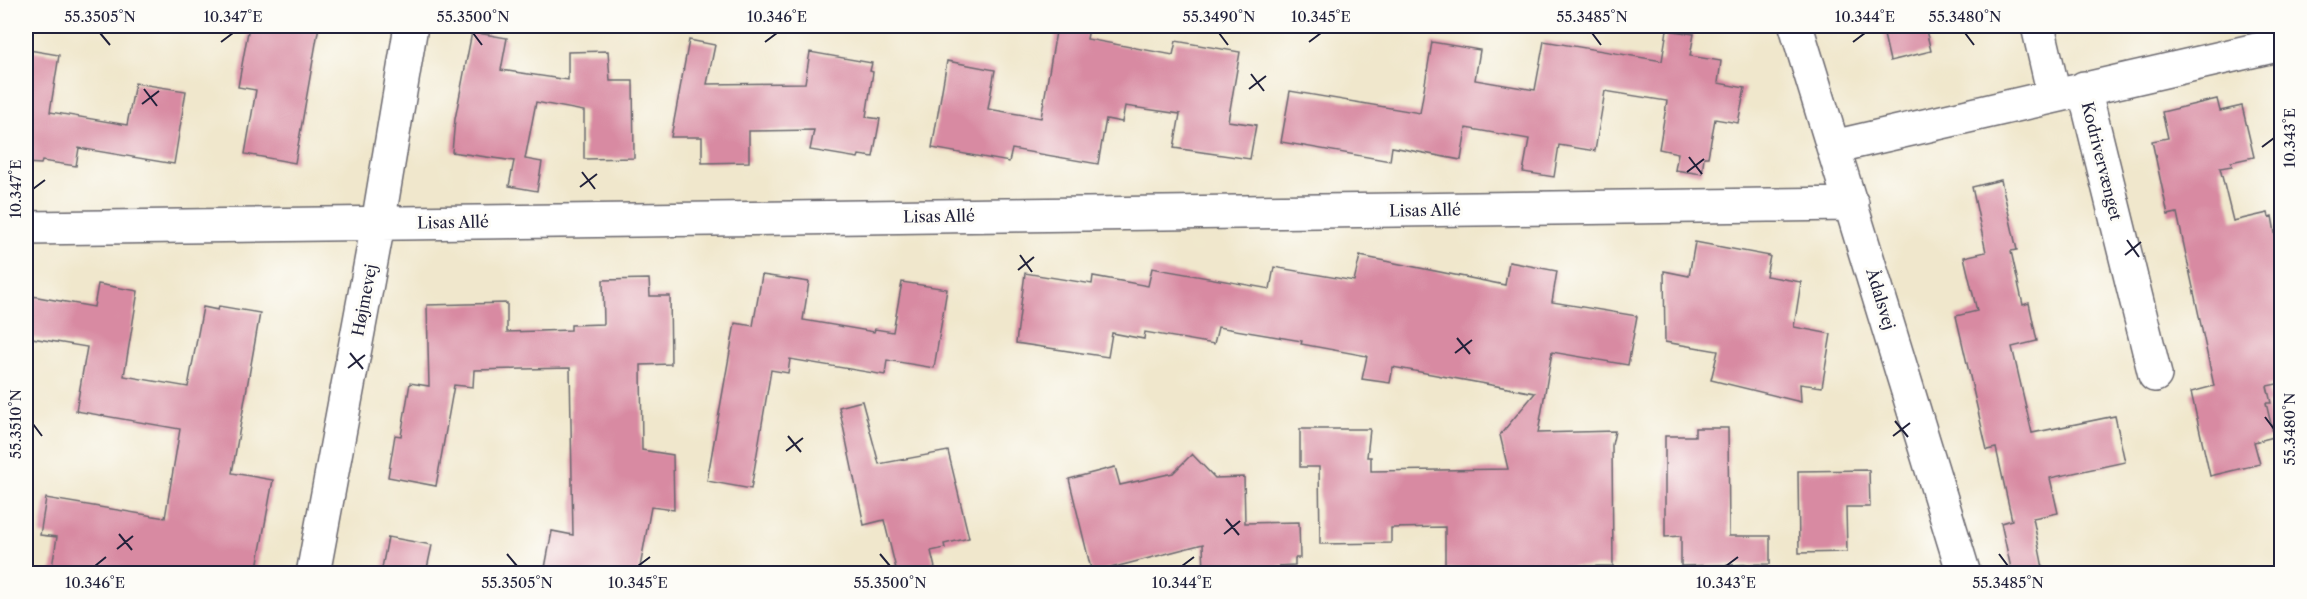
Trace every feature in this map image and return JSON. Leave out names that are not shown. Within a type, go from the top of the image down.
[{"type":"street","name":"Højmevej","points":[[313,573],[378,224],[411,26]]},
{"type":"street","name":"Ådalsvej","points":[[1796,26],[1964,573]]},
{"type":"street","name":"Kodrivervænget","points":[[2038,26],[2069,91],[2155,375]]},
{"type":"street","name":"Kodrivervænget","points":[[1833,147],[2069,91],[2282,44]]},
{"type":"street","name":"Lisas Allé","points":[[26,228],[1852,204]]},
{"type":"building","points":[[249,26],[319,26],[295,163],[245,154],[256,90],[238,87]]},
{"type":"building","points":[[1057,26],[1089,28],[1087,39],[1173,55],[1176,41],[1240,52],[1228,121],[1256,125],[1250,159],[1174,148],[1180,114],[1125,106],[1122,122],[1106,119],[1098,164],[1012,149],[1009,162],[932,148],[947,61],[995,70],[988,109],[1041,118]]},
{"type":"building","points":[[1882,26],[1925,26],[1931,51],[1890,61]]},
{"type":"building","points":[[1667,30],[1694,34],[1690,56],[1721,61],[1718,83],[1745,88],[1738,123],[1715,119],[1708,157],[1704,157],[1702,174],[1675,170],[1678,153],[1659,149],[1667,101],[1605,91],[1595,151],[1559,145],[1554,177],[1523,172],[1529,139],[1466,128],[1461,160],[1392,147],[1390,161],[1281,142],[1290,91],[1420,113],[1432,42],[1480,50],[1475,80],[1535,90],[1544,41],[1662,61]]},
{"type":"building","points":[[472,32],[507,38],[501,70],[568,80],[568,52],[608,51],[610,81],[633,81],[634,158],[584,159],[584,111],[536,102],[525,159],[542,162],[537,191],[509,186],[514,161],[452,152],[455,119]]},
{"type":"building","points":[[689,40],[715,45],[707,84],[805,83],[810,52],[872,63],[870,71],[873,72],[866,117],[880,119],[873,157],[859,155],[858,158],[810,150],[814,130],[749,131],[749,162],[702,163],[702,137],[671,137]]},
{"type":"building","points":[[29,50],[59,55],[50,112],[127,125],[135,83],[186,91],[174,164],[79,148],[76,166],[42,161],[41,164],[26,163],[26,70]]},
{"type":"building","points":[[2217,99],[2220,111],[2242,106],[2254,157],[2231,162],[2232,166],[2220,168],[2233,221],[2268,213],[2269,217],[2272,216],[2282,272],[2282,383],[2267,386],[2271,403],[2266,403],[2274,437],[2254,442],[2260,464],[2210,476],[2191,392],[2214,386],[2177,213],[2168,215],[2152,141],[2168,138],[2162,112]]},
{"type":"building","points":[[2001,180],[2017,250],[2011,251],[2023,305],[2029,303],[2037,341],[2012,347],[2032,433],[2115,416],[2125,462],[2050,478],[2058,513],[2033,518],[2044,573],[2012,573],[2001,523],[2012,520],[1996,448],[1987,450],[1956,316],[1977,311],[1964,257],[1986,252],[1972,187]]},
{"type":"building","points":[[1695,242],[1770,256],[1766,276],[1801,282],[1794,327],[1831,334],[1822,387],[1800,384],[1801,402],[1711,380],[1718,351],[1665,342],[1664,271],[1689,276]]},
{"type":"building","points":[[1360,256],[1505,285],[1509,262],[1557,271],[1552,302],[1637,316],[1628,365],[1552,352],[1538,433],[1615,431],[1612,445],[1613,566],[1445,569],[1445,527],[1391,528],[1391,543],[1320,544],[1319,467],[1300,467],[1300,429],[1370,429],[1367,457],[1371,457],[1371,471],[1508,469],[1500,435],[1535,393],[1393,367],[1390,383],[1362,379],[1367,356],[1301,344],[1302,341],[1218,327],[1214,344],[1145,332],[1144,339],[1112,333],[1108,357],[1016,343],[1025,273],[1092,284],[1093,276],[1148,286],[1152,268],[1270,289],[1274,267],[1354,281]]},
{"type":"building","points":[[762,275],[809,282],[803,320],[874,332],[875,329],[893,332],[902,282],[947,289],[934,368],[887,360],[885,375],[790,359],[788,373],[771,370],[751,489],[707,481],[735,323],[753,326]]},
{"type":"building","points":[[649,279],[650,296],[670,296],[671,364],[641,365],[642,450],[673,455],[674,510],[651,507],[639,573],[544,573],[552,531],[573,535],[570,368],[474,370],[473,387],[454,385],[436,486],[388,477],[395,435],[401,436],[410,383],[429,386],[427,305],[507,303],[507,332],[571,330],[571,325],[604,324],[603,280]]},
{"type":"building","points":[[98,284],[138,291],[124,376],[188,387],[203,307],[218,310],[219,306],[260,313],[232,473],[273,480],[256,573],[51,573],[57,537],[40,535],[46,498],[165,518],[180,429],[76,411],[87,347],[26,337],[26,295],[94,307]]},
{"type":"building","points":[[862,401],[879,464],[948,451],[969,538],[944,544],[945,548],[931,551],[935,568],[917,573],[897,573],[884,520],[864,525],[839,407]]},
{"type":"building","points":[[1695,428],[1728,428],[1729,536],[1770,536],[1770,564],[1681,566],[1681,536],[1665,537],[1665,436],[1695,436]]},
{"type":"building","points":[[1192,454],[1215,478],[1244,477],[1245,523],[1299,522],[1300,558],[1295,558],[1295,565],[1279,566],[1279,571],[1204,573],[1203,544],[1092,573],[1069,479],[1115,467],[1120,485],[1173,473]]},
{"type":"building","points":[[1869,470],[1870,507],[1846,507],[1847,552],[1799,553],[1798,471]]},
{"type":"building","points":[[388,537],[432,545],[426,573],[381,573]]}]
